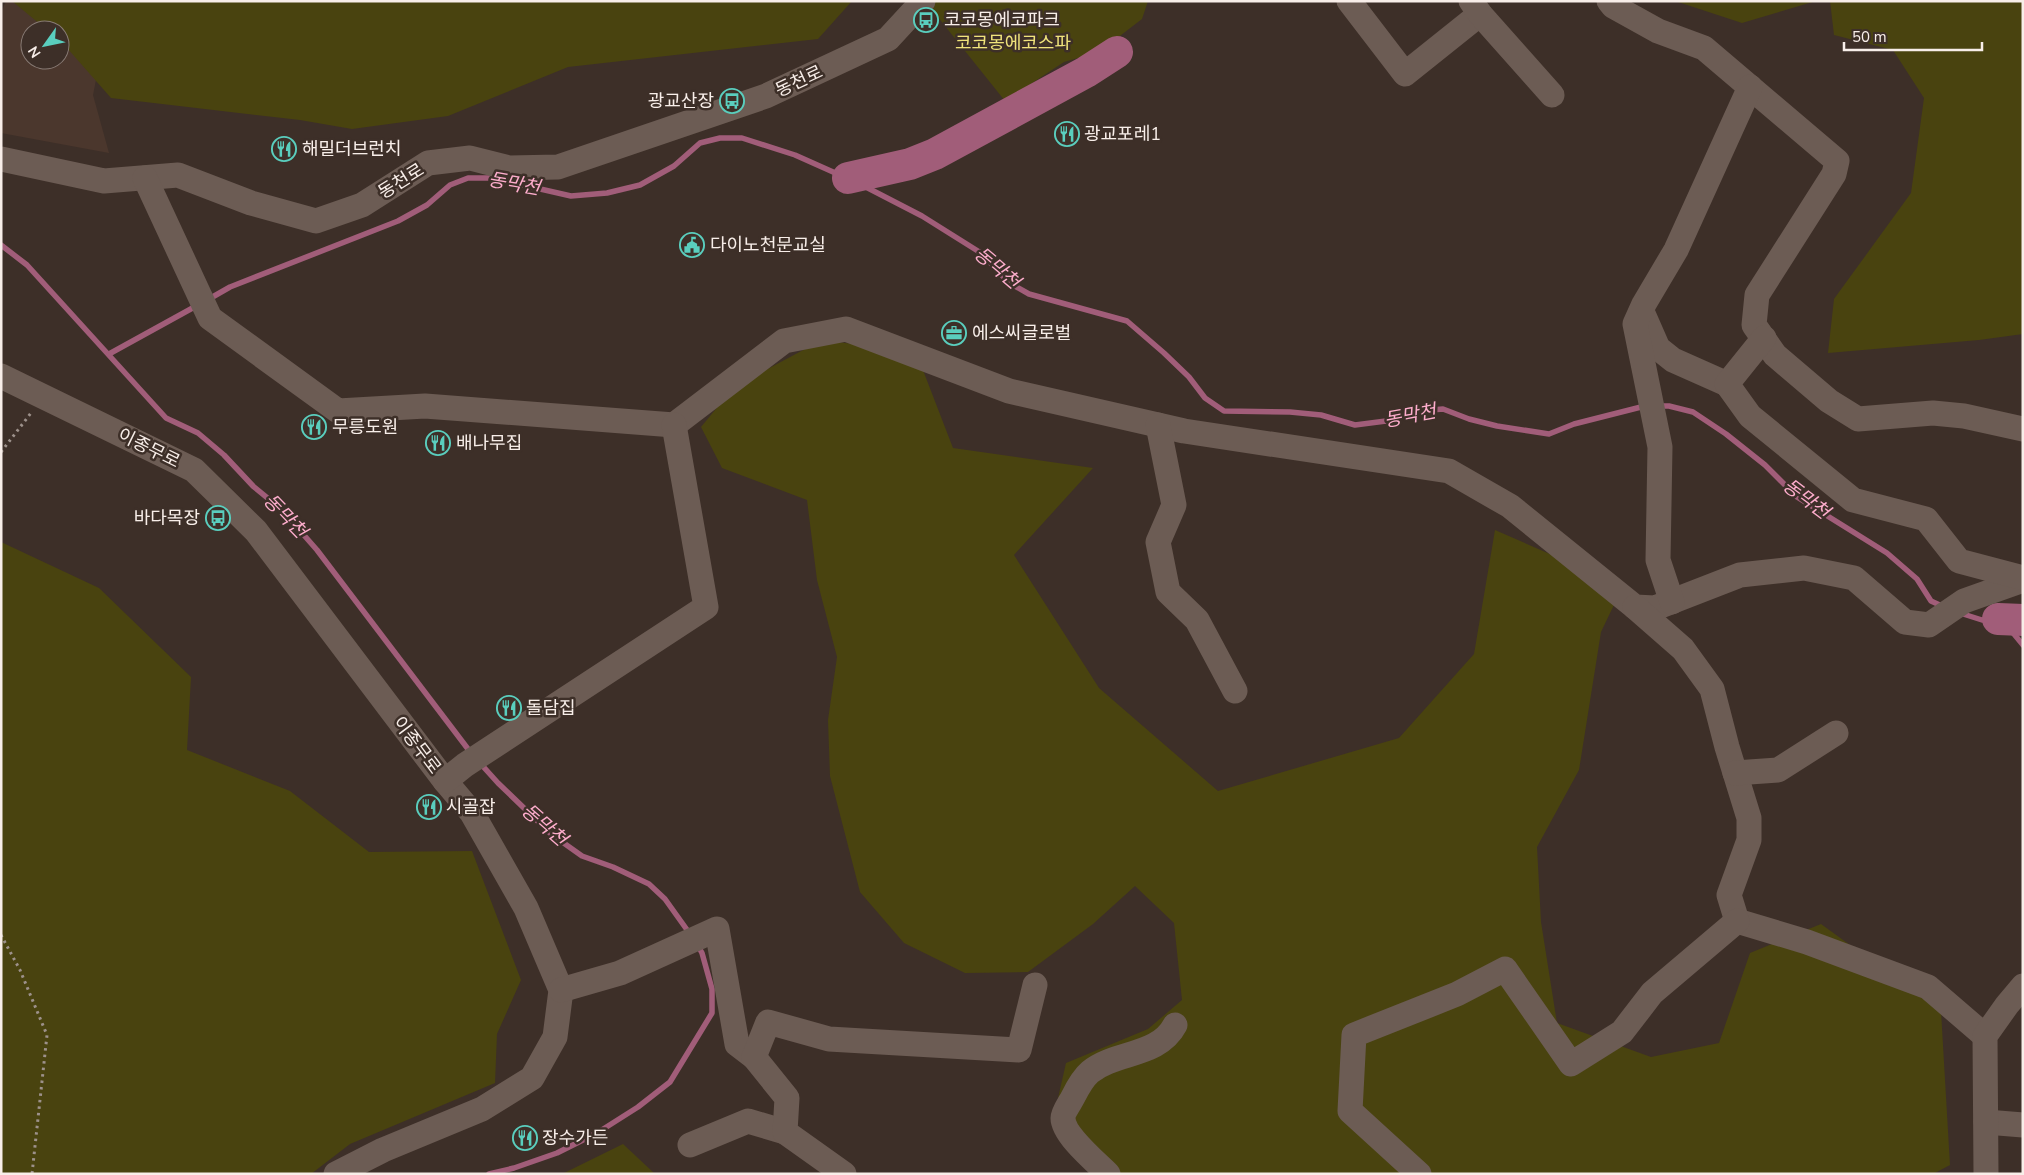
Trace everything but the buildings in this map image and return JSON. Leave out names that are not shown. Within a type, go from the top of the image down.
[{"type":"street","name":"동천로","points":[[1,159],[104,181],[178,175],[251,203],[316,221],[362,205],[428,163],[470,158],[509,168],[558,167],[643,136],[766,96],[888,39],[924,1]]},
{"type":"street","points":[[1349,1],[1405,74],[1475,8],[1552,95]]},
{"type":"street","points":[[1609,1],[1613,6],[1658,31],[1704,48],[1837,161],[1834,174],[1757,295],[1754,325],[1775,355],[1829,402],[1858,419],[1933,413],[1964,416],[2023,429]]},
{"type":"street","points":[[1672,602],[1658,560],[1660,447],[1635,324],[1641,310],[1676,250],[1750,87]]},
{"type":"street","points":[[145,178],[210,318],[338,411],[425,406],[674,425],[784,341],[846,329],[1009,391],[1158,425],[1450,471],[1510,506],[1635,607],[1683,649],[1712,689],[1749,818],[1749,840],[1729,895],[1737,921]]},
{"type":"street","points":[[1641,310],[1658,348],[1673,360],[1727,384],[1750,416],[1853,500],[1926,519],[1959,561],[1964,601]]},
{"type":"street","points":[[1727,384],[1764,338]]},
{"type":"street","name":"이종무로","points":[[1,376],[194,470],[256,531],[445,781],[472,813],[526,908],[561,990]]},
{"type":"street","points":[[445,781],[465,765],[706,606],[674,425]]},
{"type":"street","points":[[1158,425],[1174,505],[1158,542],[1168,592],[1197,620],[1235,690]]},
{"type":"street","points":[[1959,561],[2023,579]]},
{"type":"street","points":[[1635,607],[1655,608],[1740,575],[1804,568],[1854,578],[1905,622],[1929,626],[1964,601],[2023,579]]},
{"type":"street","points":[[1735,773],[1778,770],[1836,733]]},
{"type":"street","points":[[1737,921],[1807,942],[1928,987],[1985,1036]]},
{"type":"street","points":[[1419,1174],[1350,1111],[1354,1035],[1457,994],[1505,969],[1570,1064],[1622,1032],[1652,993],[1737,921]]},
{"type":"street","points":[[336,1174],[383,1150],[482,1109],[532,1078],[555,1037],[561,990],[620,973],[717,929],[737,1044],[754,1057],[787,1098],[785,1132]]},
{"type":"street","points":[[754,1057],[768,1022],[829,1039],[1020,1050],[1035,985]]},
{"type":"street","points":[[1986,1174],[1985,1036],[2023,986]]},
{"type":"street","points":[[1108,1174],[1066,1129],[1063,1117],[1076,1091],[1089,1072],[1117,1057],[1148,1049],[1163,1041],[1175,1025]]},
{"type":"street","points":[[690,1146],[748,1120],[785,1132],[844,1174]]},
{"type":"street","points":[[1986,1122],[2023,1125]]},
{"type":"path","points":[[1,452],[43,396]]},
{"type":"path","points":[[1,935],[20,970],[47,1035],[32,1174]]},
{"type":"shaded area","points":[[6,1],[41,1],[105,34],[93,95],[109,153],[1,133],[1,13]]},
{"type":"green space","points":[[12,1],[852,1],[818,39],[568,67],[448,116],[352,129],[300,120],[111,98],[70,51],[70,20],[35,20]]},
{"type":"green space","name":"코코몽에코스파","points":[[925,1],[1148,1],[1142,19],[1099,52],[1064,62],[1005,101]]},
{"type":"green space","points":[[1675,1],[1816,1],[1742,23]]},
{"type":"green space","points":[[1830,1],[2023,1],[2023,334],[1979,340],[1828,353],[1834,299],[1911,193],[1924,98],[1893,50],[1834,35]]},
{"type":"green space","points":[[822,340],[916,352],[953,448],[1093,468],[1014,555],[1099,688],[1218,791],[1399,738],[1474,654],[1495,530],[1623,586],[1601,632],[1579,770],[1537,847],[1541,922],[1557,1023],[1651,1057],[1719,1043],[1750,953],[1821,924],[1941,1011],[1950,1165],[1933,1174],[1119,1174],[1105,1165],[1058,1098],[1066,1063],[1148,1029],[1182,1000],[1174,923],[1135,886],[1093,924],[1028,972],[965,973],[904,943],[860,892],[830,776],[828,720],[837,657],[817,580],[807,500],[722,468],[701,427],[734,387]]},
{"type":"green space","points":[[1,542],[99,588],[191,677],[187,750],[290,791],[369,852],[472,851],[521,980],[497,1034],[495,1083],[350,1144],[311,1174],[1,1174]]},
{"type":"green space","points":[[623,1144],[655,1174],[562,1174]]},
{"type":"waterway","name":"동막천","points":[[848,178],[910,164],[935,154],[1086,72],[1117,52]]},
{"type":"waterway","name":"동막천","points":[[209,299],[230,287],[398,221],[427,205],[450,185],[468,178],[492,178],[571,196],[607,193],[640,185],[674,166],[700,143],[720,138],[742,138],[795,155],[860,184],[922,216],[981,253],[1008,282],[1029,294],[1127,321],[1189,377],[1205,398],[1224,411],[1290,412],[1321,415],[1355,425],[1386,421],[1419,411],[1443,409],[1469,419],[1497,426],[1549,434],[1574,424],[1645,406]]},
{"type":"waterway","name":"동막천","points":[[1,245],[27,265],[166,418],[198,433],[224,455],[253,486],[281,509],[317,550],[471,753]]},
{"type":"waterway","name":"동막천","points":[[109,354],[198,305]]},
{"type":"waterway","name":"동막천","points":[[1657,406],[1669,406],[1693,412],[1726,434],[1765,465],[1797,497],[1887,553],[1917,579],[1931,601],[1944,607]]},
{"type":"waterway","name":"동막천","points":[[1960,613],[1982,620],[1998,619],[2023,645]]},
{"type":"waterway","name":"동막천","points":[[1998,619],[2023,620]]},
{"type":"waterway","name":"동막천","points":[[479,762],[551,834],[582,856],[613,867],[649,884],[665,899],[690,934]]},
{"type":"waterway","name":"동막천","points":[[489,1174],[514,1168],[557,1153],[597,1133],[638,1107],[670,1082],[712,1013],[712,989],[702,953],[697,944]]},
{"type":"place","name":"코코몽에코파크","points":[[926,20]]},
{"type":"place","name":"광교산장","points":[[732,101]]},
{"type":"place","name":"광교포레1","points":[[1067,134]]},
{"type":"place","name":"해밀더브런치","points":[[284,149]]},
{"type":"place","name":"다이노천문교실","points":[[692,245]]},
{"type":"place","name":"에스씨글로벌","points":[[954,333]]},
{"type":"place","name":"무릉도원","points":[[314,427]]},
{"type":"place","name":"배나무집","points":[[438,443]]},
{"type":"place","name":"바다목장","points":[[218,518]]},
{"type":"place","name":"돌담집","points":[[509,708]]},
{"type":"place","name":"시골잡","points":[[429,807]]},
{"type":"place","name":"장수가든","points":[[525,1138]]}]
